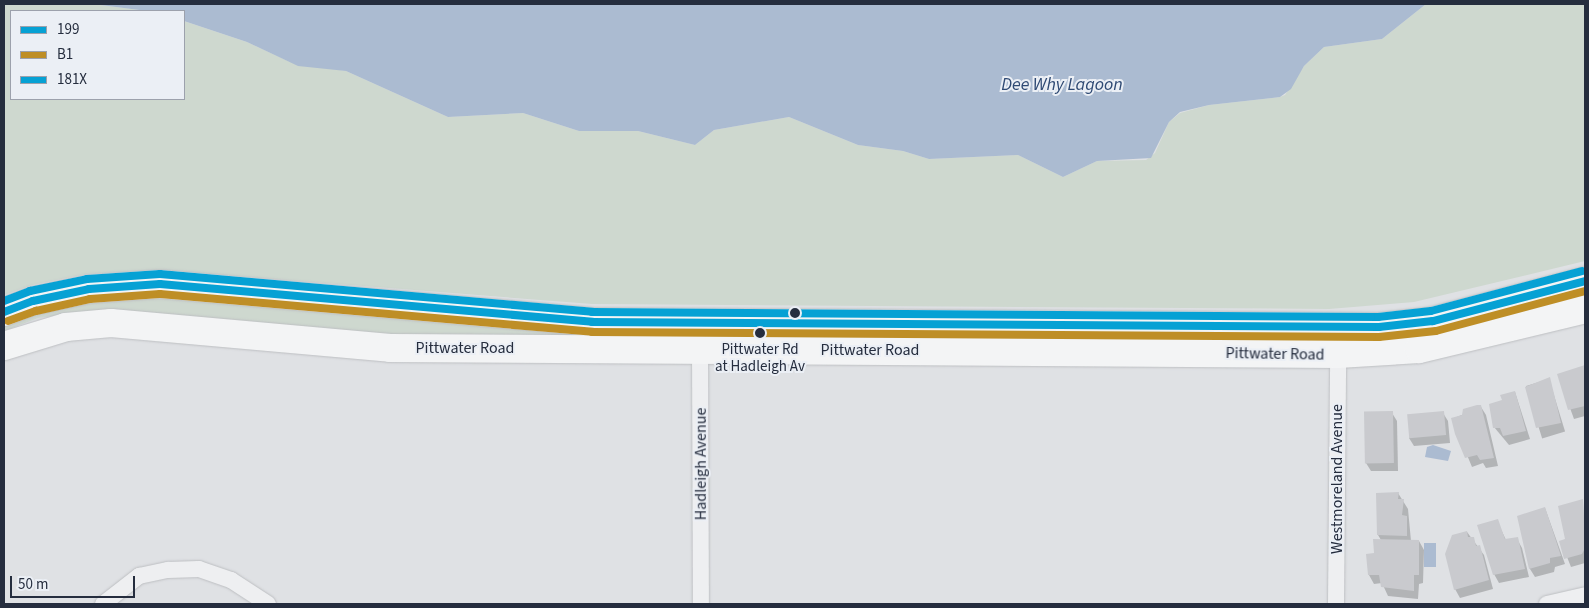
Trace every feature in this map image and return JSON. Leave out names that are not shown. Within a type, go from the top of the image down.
[{"type":"highway","name":"Pittwater Road","points":[[4,346],[66,327],[111,323],[390,348],[700,337],[1379,327],[1433,321],[1585,281]]},
{"type":"highway","name":"Pittwater Road","points":[[4,312],[33,301],[89,289],[160,284],[592,322],[700,337],[1338,354],[1418,349],[1585,309]]},
{"type":"street","name":"Hadleigh Avenue","points":[[700,337],[701,604]]},
{"type":"street","name":"Westmoreland Avenue","points":[[1336,604],[1338,354]]},
{"type":"street","points":[[103,604],[117,590],[139,576],[168,570],[199,570],[231,580],[268,604]]},
{"type":"street","points":[[1547,604],[1585,595]]},
{"type":"shaded area","points":[[4,4],[93,4],[139,10],[10,10],[10,100],[185,100],[185,21],[247,42],[290,62],[346,71],[448,117],[523,113],[579,131],[638,131],[695,145],[714,130],[789,117],[858,145],[903,151],[929,159],[1018,155],[1063,177],[1097,161],[1146,160],[1155,153],[1169,122],[1180,113],[1209,105],[1285,95],[1304,66],[1324,47],[1382,39],[1426,4],[1585,4],[1585,261],[1414,302],[1329,309],[592,304],[159,270],[86,274],[32,285],[4,295]]},
{"type":"shaded area","points":[[147,298],[212,300],[629,338],[423,337],[88,311],[38,318],[4,331],[4,323],[16,318],[89,301]]},
{"type":"water","name":"Dee Why Lagoon","points":[[93,4],[1426,4],[1382,39],[1324,47],[1304,66],[1291,89],[1280,97],[1209,105],[1180,112],[1169,122],[1151,158],[1097,161],[1063,177],[1018,155],[929,159],[903,151],[858,145],[789,117],[714,130],[695,145],[638,131],[579,131],[523,113],[448,117],[346,71],[298,66],[247,42],[185,21],[185,10],[139,10]]},
{"type":"water","points":[[1433,445],[1451,451],[1448,461],[1425,457],[1427,447]]},
{"type":"water","points":[[1424,543],[1436,543],[1436,567],[1424,567]]},
{"type":"building","points":[[1585,365],[1585,406],[1568,410],[1557,374]]},
{"type":"building","points":[[1550,377],[1561,423],[1536,428],[1525,387]]},
{"type":"building","points":[[1515,391],[1526,431],[1503,436],[1500,428],[1493,428],[1489,404],[1502,400],[1500,395]]},
{"type":"building","points":[[1481,405],[1494,458],[1480,460],[1477,455],[1465,458],[1455,434],[1451,418],[1462,415],[1463,409]]},
{"type":"building","points":[[1393,411],[1394,463],[1365,463],[1364,412]]},
{"type":"building","points":[[1444,411],[1446,435],[1409,438],[1407,414]]},
{"type":"building","points":[[1399,492],[1398,499],[1404,499],[1402,515],[1407,516],[1407,536],[1377,535],[1376,493]]},
{"type":"building","points":[[1583,499],[1585,548],[1582,554],[1564,559],[1559,541],[1565,539],[1558,506]]},
{"type":"building","points":[[1545,507],[1561,556],[1550,558],[1550,563],[1529,569],[1517,516]]},
{"type":"building","points":[[1498,519],[1505,539],[1518,537],[1525,569],[1493,575],[1477,525]]},
{"type":"building","points":[[1467,531],[1468,537],[1474,537],[1476,546],[1480,545],[1489,580],[1454,590],[1445,554],[1452,535]]},
{"type":"building","points":[[1373,539],[1419,540],[1419,575],[1414,575],[1414,591],[1381,587],[1379,575],[1368,575],[1366,554],[1374,553]]},
{"type":"transit line","name":"181X","points":[[4,301],[30,291],[87,279],[160,274],[592,312],[1378,317],[1431,311],[1582,271]]},
{"type":"transit line","name":"199","points":[[4,312],[33,301],[89,289],[160,284],[592,322],[1379,327],[1433,321],[1585,281]]},
{"type":"transit line","name":"B1","points":[[8,321],[36,311],[90,299],[160,294],[592,332],[1379,337],[1436,331],[1585,291]]},
{"type":"place","name":"Pittwater Rd at Hadleigh Av","points":[[760,333]]}]
